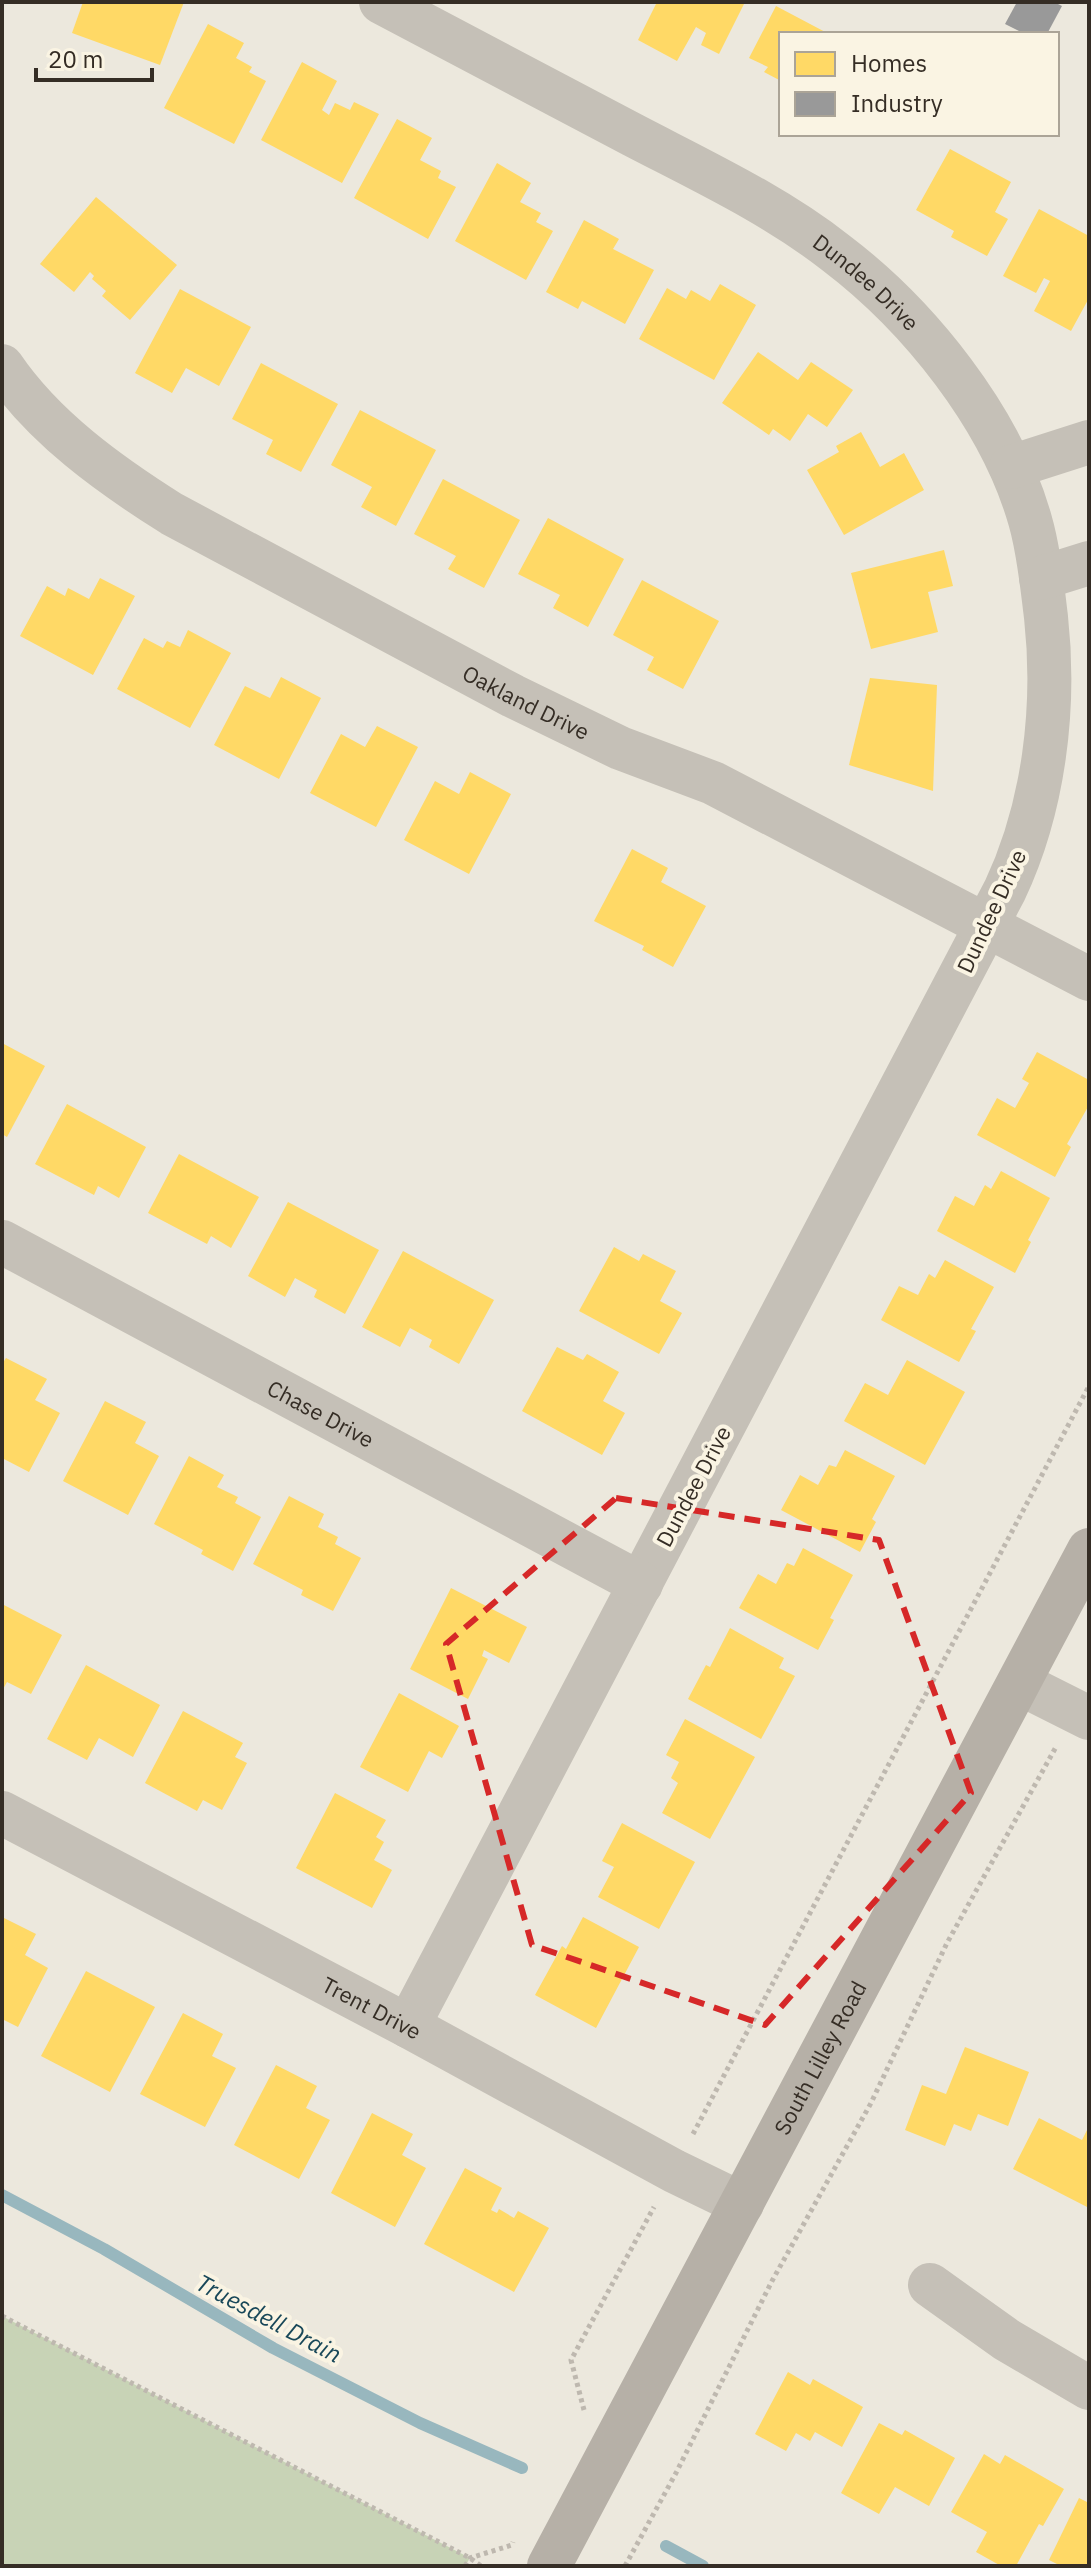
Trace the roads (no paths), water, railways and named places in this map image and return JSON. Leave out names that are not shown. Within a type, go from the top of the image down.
[{"type":"street","name":"Dundee Drive","points":[[381,2],[711,176],[793,223],[874,284],[921,331],[966,390],[1011,467],[1030,520],[1041,578],[1050,683],[1044,756],[1027,832],[1008,885],[408,2026]]},
{"type":"street","name":"Oakland Drive","points":[[2,366],[14,383],[65,435],[137,492],[172,514],[513,696],[620,748],[713,783],[1089,979]]},
{"type":"street","points":[[1011,467],[1089,442]]},
{"type":"street","points":[[1041,578],[1089,563]]},
{"type":"street","name":"Chase Drive","points":[[2,1242],[641,1584]]},
{"type":"street","name":"South Lilley Road","points":[[549,2566],[1089,1550]]},
{"type":"street","points":[[1019,1683],[1089,1718]]},
{"type":"street","name":"Trent Drive","points":[[2,1813],[408,2026],[674,2171],[742,2204]]},
{"type":"street","points":[[930,2285],[1007,2340],[1089,2388]]},
{"type":"waterway","name":"Truesdell Drain","points":[[2,2195],[104,2249],[273,2348],[420,2423],[522,2468]]},
{"type":"waterway","name":"Truesdell Drain","points":[[666,2546],[703,2566]]}]
